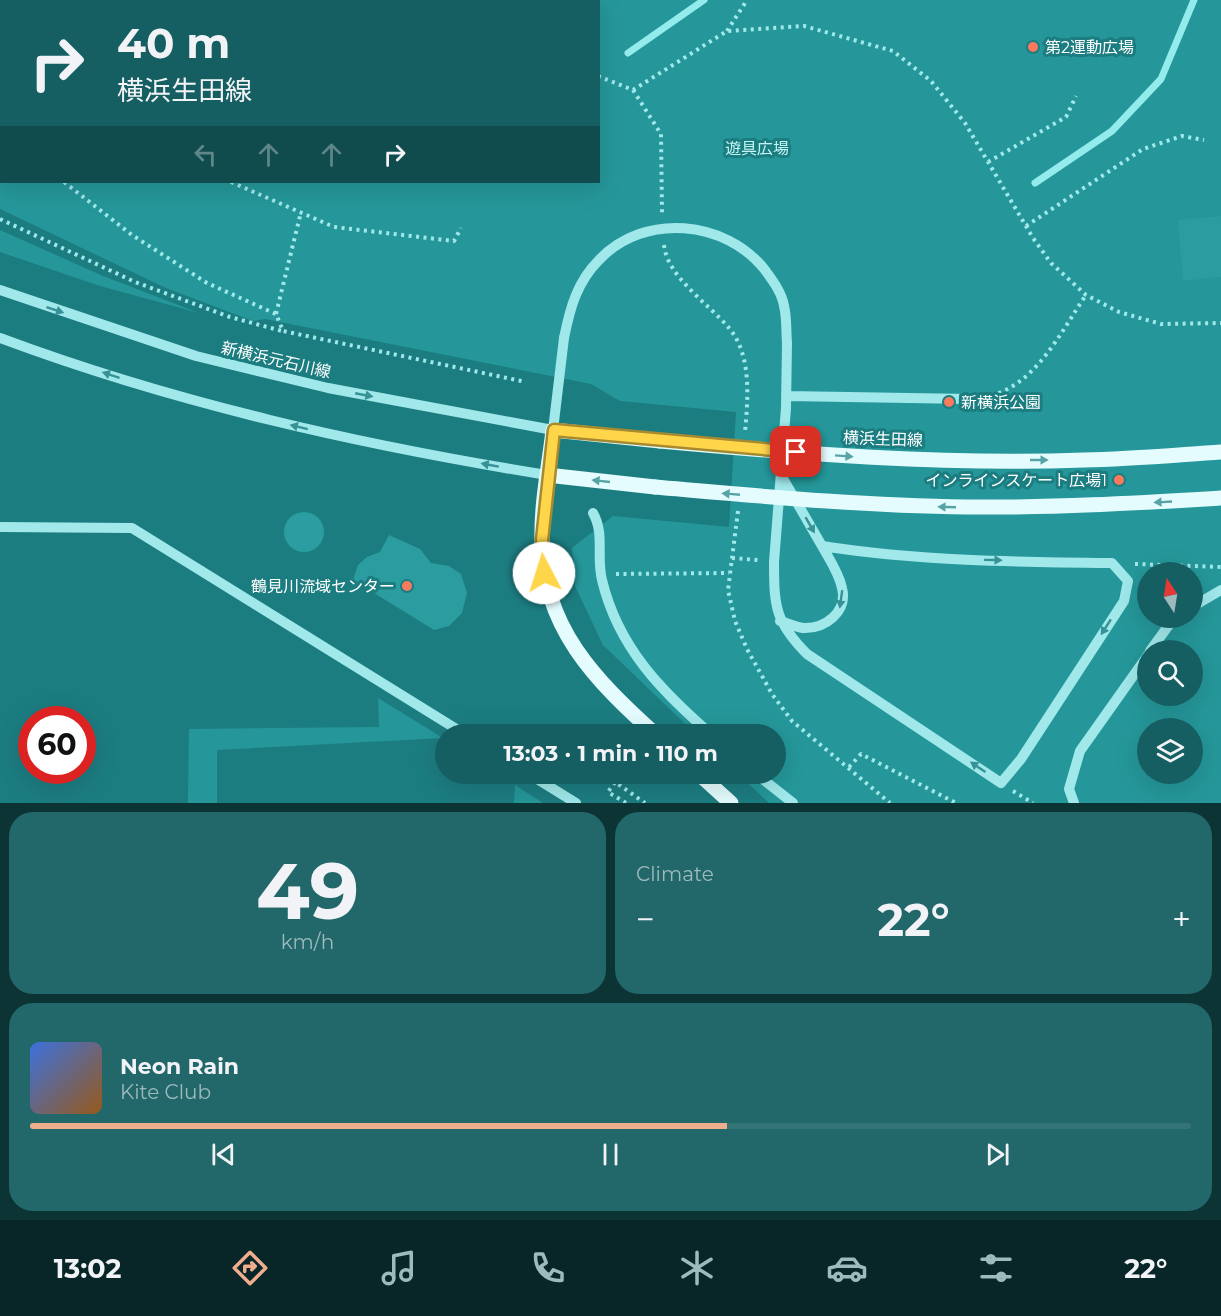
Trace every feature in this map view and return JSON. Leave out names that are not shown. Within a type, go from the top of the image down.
[{"type":"main road","name":"横浜生田線","points":[[554,430],[861,457],[1084,460],[1221,452]]},
{"type":"main road","points":[[554,430],[547,475],[542,540],[544,573],[554,607],[568,639],[588,669],[644,724]]},
{"type":"main road","points":[[547,475],[655,487],[857,503],[967,507],[1093,506],[1221,498]]},
{"type":"main road","points":[[710,784],[731,803]]},
{"type":"street","points":[[554,430],[564,338],[576,292],[599,259],[621,243],[666,228],[694,229],[718,235],[739,245],[760,264],[775,283],[784,305],[787,343],[786,396],[774,587],[780,621],[787,634],[807,654],[1001,783],[1021,759],[1124,601],[1128,581],[1112,563],[941,560],[871,554],[822,546]]},
{"type":"street","name":"新横浜元石川線","points":[[0,290],[196,356],[328,388],[554,430]]},
{"type":"street","points":[[0,338],[182,398],[327,434],[547,475]]},
{"type":"street","points":[[786,396],[970,399]]},
{"type":"street","points":[[780,621],[803,628],[823,625],[836,616],[842,604],[843,591],[822,546],[781,475]]},
{"type":"street","points":[[593,513],[600,526],[600,574],[609,608],[622,636],[652,677],[701,724]]},
{"type":"street","points":[[0,527],[132,528],[448,724]]},
{"type":"street","points":[[1203,601],[1221,590]]},
{"type":"street","points":[[1074,803],[1069,789],[1080,751],[1137,671]]},
{"type":"street","points":[[545,784],[576,803]]},
{"type":"street","points":[[769,784],[793,803]]},
{"type":"path","points":[[600,77],[633,90],[727,31],[747,0]]},
{"type":"path","points":[[727,31],[804,26],[893,51],[931,81],[965,123],[1026,226],[1051,263],[1086,295],[1119,312],[1161,324],[1221,323]]},
{"type":"path","points":[[988,162],[1066,117],[1076,96]]},
{"type":"path","points":[[1026,226],[1143,149],[1182,136],[1203,140]]},
{"type":"path","points":[[65,183],[132,235],[207,283],[276,314]]},
{"type":"path","points":[[233,183],[334,227],[454,241],[461,228]]},
{"type":"path","points":[[283,331],[276,314],[301,212]]},
{"type":"path","points":[[0,219],[135,282],[230,317],[283,331],[526,382]]},
{"type":"path","points":[[970,399],[998,394],[1023,381],[1086,295]]},
{"type":"path","points":[[732,558],[774,562]]},
{"type":"path","points":[[1112,563],[1221,567]]},
{"type":"path","points":[[600,574],[729,573]]},
{"type":"path","points":[[849,767],[861,754],[956,803]]},
{"type":"path","points":[[626,803],[608,792],[615,782],[645,803]]},
{"type":"green space","name":"新横浜公園","points":[[600,0],[1221,0],[1221,803],[769,803],[749,784],[786,784],[786,724],[686,724],[603,645],[575,586],[572,548],[613,516],[729,527],[736,412],[620,401],[591,384],[265,319],[253,321],[166,288],[0,209],[0,183],[600,183]]},
{"type":"green space","points":[[0,230],[103,276],[199,313],[100,286],[0,252]]},
{"type":"green space","points":[[378,698],[435,733],[435,738],[217,750],[217,803],[188,803],[189,729],[379,727]]},
{"type":"green space","points":[[515,785],[543,803],[514,803]]},
{"type":"building","points":[[1221,216],[1221,277],[1183,281],[1178,220]]},
{"type":"building","points":[[304,512],[312,513],[318,518],[323,524],[323,540],[318,546],[312,551],[304,552],[296,551],[290,546],[285,540],[284,532],[285,524],[290,518],[296,513]]},
{"type":"building","points":[[389,535],[420,549],[431,563],[449,566],[461,574],[467,593],[462,613],[449,626],[434,630],[353,580],[358,565],[367,557],[380,552]]},
{"type":"waterway","points":[[628,53],[704,0]]},
{"type":"waterway","points":[[1035,183],[1112,131],[1161,79],[1194,0]]},
{"type":"place","name":"第2運動広場","points":[[1033,47]]},
{"type":"place","name":"新横浜公園","points":[[949,402]]},
{"type":"place","name":"インラインスケート広場1","points":[[1119,480]]},
{"type":"place","name":"鶴見川流域センター","points":[[407,586]]},
{"type":"route","points":[[544,573],[543,515],[554,430],[796,452]]},
{"type":"park label","name":"遊具広場","points":[[757,148]]}]
